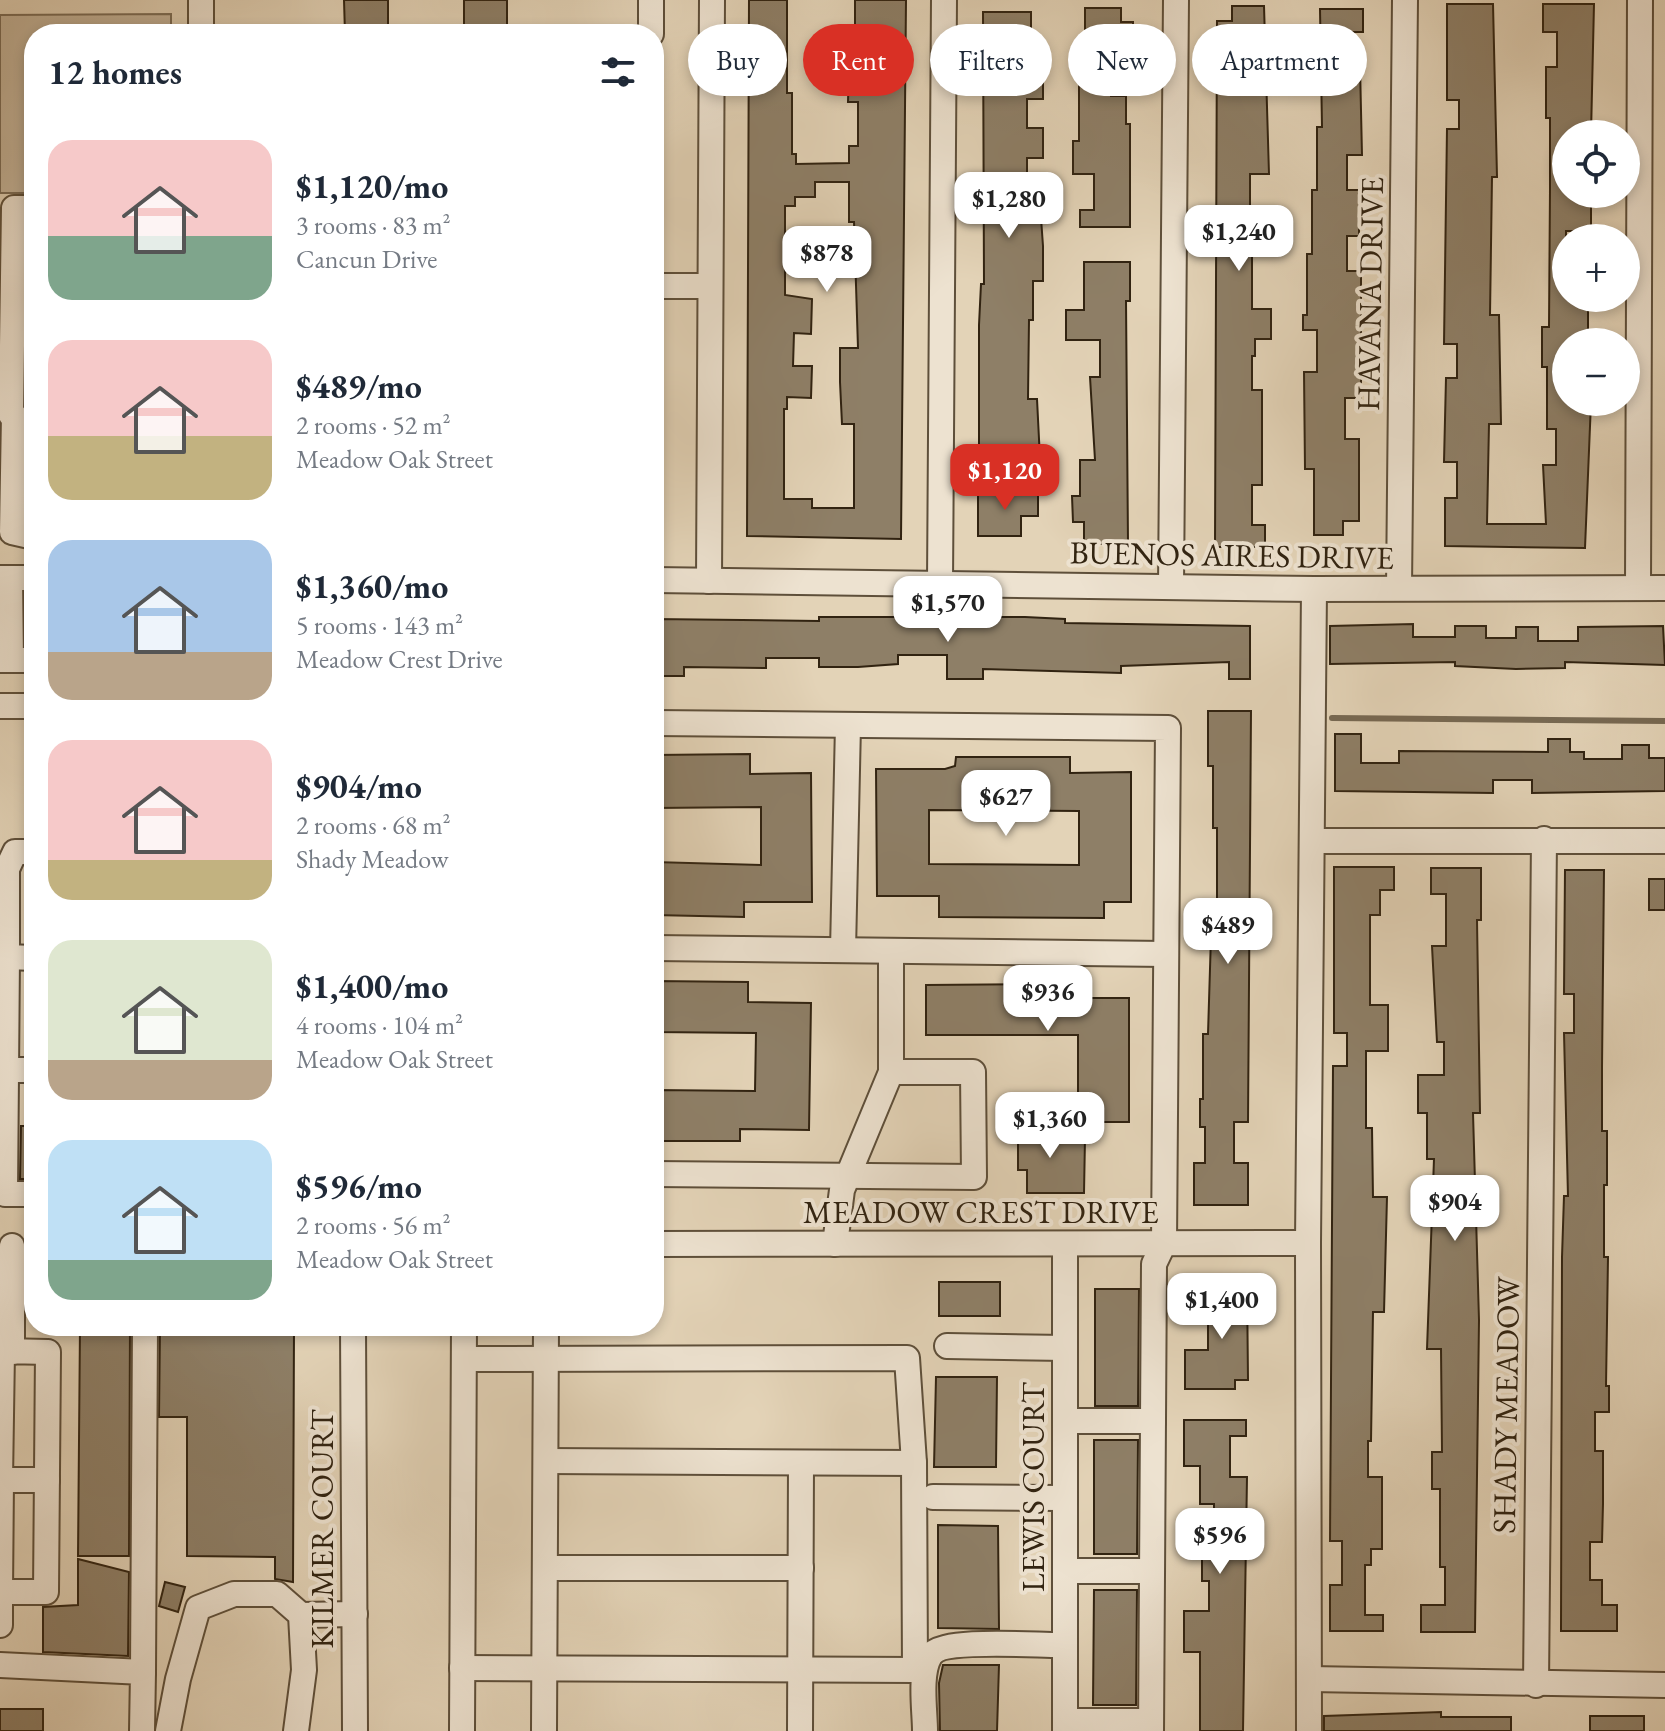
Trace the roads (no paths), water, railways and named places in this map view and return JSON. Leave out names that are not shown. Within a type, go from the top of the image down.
[{"type":"street","points":[[201,0],[201,24]]},
{"type":"street","points":[[651,0],[651,24]]},
{"type":"street","points":[[709,581],[712,0]]},
{"type":"street","points":[[940,583],[944,0]]},
{"type":"street","points":[[1171,587],[1176,0]]},
{"type":"street","name":"HAVANA DRIVE","points":[[1399,588],[1405,0]]},
{"type":"street","points":[[1638,588],[1640,0]]},
{"type":"street","points":[[24,208],[14,208],[12,532],[24,535]]},
{"type":"street","points":[[664,286],[710,286]]},
{"type":"street","points":[[15,578],[15,660]]},
{"type":"street","name":"BUENOS AIRES DRIVE","points":[[664,580],[1314,589],[1665,588]]},
{"type":"street","points":[[1309,1731],[1308,1243],[1314,589]]},
{"type":"street","points":[[0,706],[24,706]]},
{"type":"street","points":[[664,723],[1168,728],[1164,1243],[1154,1264],[1151,1726],[1065,1726]]},
{"type":"street","points":[[843,950],[848,725]]},
{"type":"street","name":"SHADY MEADOW","points":[[1536,1685],[1544,839]]},
{"type":"street","points":[[1312,841],[1665,841]]},
{"type":"street","points":[[24,852],[15,852],[4,869],[7,957],[3,1070],[5,1194],[24,1194]]},
{"type":"street","points":[[664,948],[1166,954]]},
{"type":"street","points":[[835,1244],[842,1190],[891,1072],[891,951]]},
{"type":"street","points":[[7,957],[24,958]]},
{"type":"street","points":[[3,1070],[24,1070]]},
{"type":"street","points":[[664,1174],[974,1177],[973,1072],[891,1072]]},
{"type":"street","name":"MEADOW CREST DRIVE","points":[[664,1244],[1308,1243]]},
{"type":"street","name":"LEWIS COURT","points":[[1065,1244],[1065,1726]]},
{"type":"street","points":[[12,1352],[15,1246]]},
{"type":"street","points":[[142,1731],[145,1336]]},
{"type":"street","name":"KILMER COURT","points":[[353,1336],[355,1731]]},
{"type":"street","points":[[462,1731],[464,1336]]},
{"type":"street","points":[[544,1731],[546,1336]]},
{"type":"street","points":[[947,1346],[1065,1348]]},
{"type":"street","points":[[0,1592],[46,1592],[48,1352],[2,1351],[0,1592],[0,1625]]},
{"type":"street","points":[[464,1359],[907,1358],[914,1463],[914,1731]]},
{"type":"street","points":[[1065,1421],[1153,1421]]},
{"type":"street","points":[[546,1461],[914,1463]]},
{"type":"street","points":[[800,1731],[801,1464]]},
{"type":"street","points":[[1,1480],[47,1480]]},
{"type":"street","points":[[933,1497],[1065,1498]]},
{"type":"street","points":[[545,1568],[801,1568]]},
{"type":"street","points":[[1065,1571],[1152,1571]]},
{"type":"street","points":[[168,1731],[198,1608],[234,1594],[277,1594],[301,1615],[355,1614]]},
{"type":"street","points":[[296,1731],[304,1670],[301,1615]]},
{"type":"street","points":[[925,1731],[925,1683],[929,1657],[937,1649],[962,1645],[1065,1645]]},
{"type":"street","points":[[0,1665],[143,1672]]},
{"type":"street","points":[[462,1668],[915,1670]]},
{"type":"street","points":[[1310,1679],[1665,1685]]},
{"type":"waterway","points":[[1332,718],[1665,721]]}]
